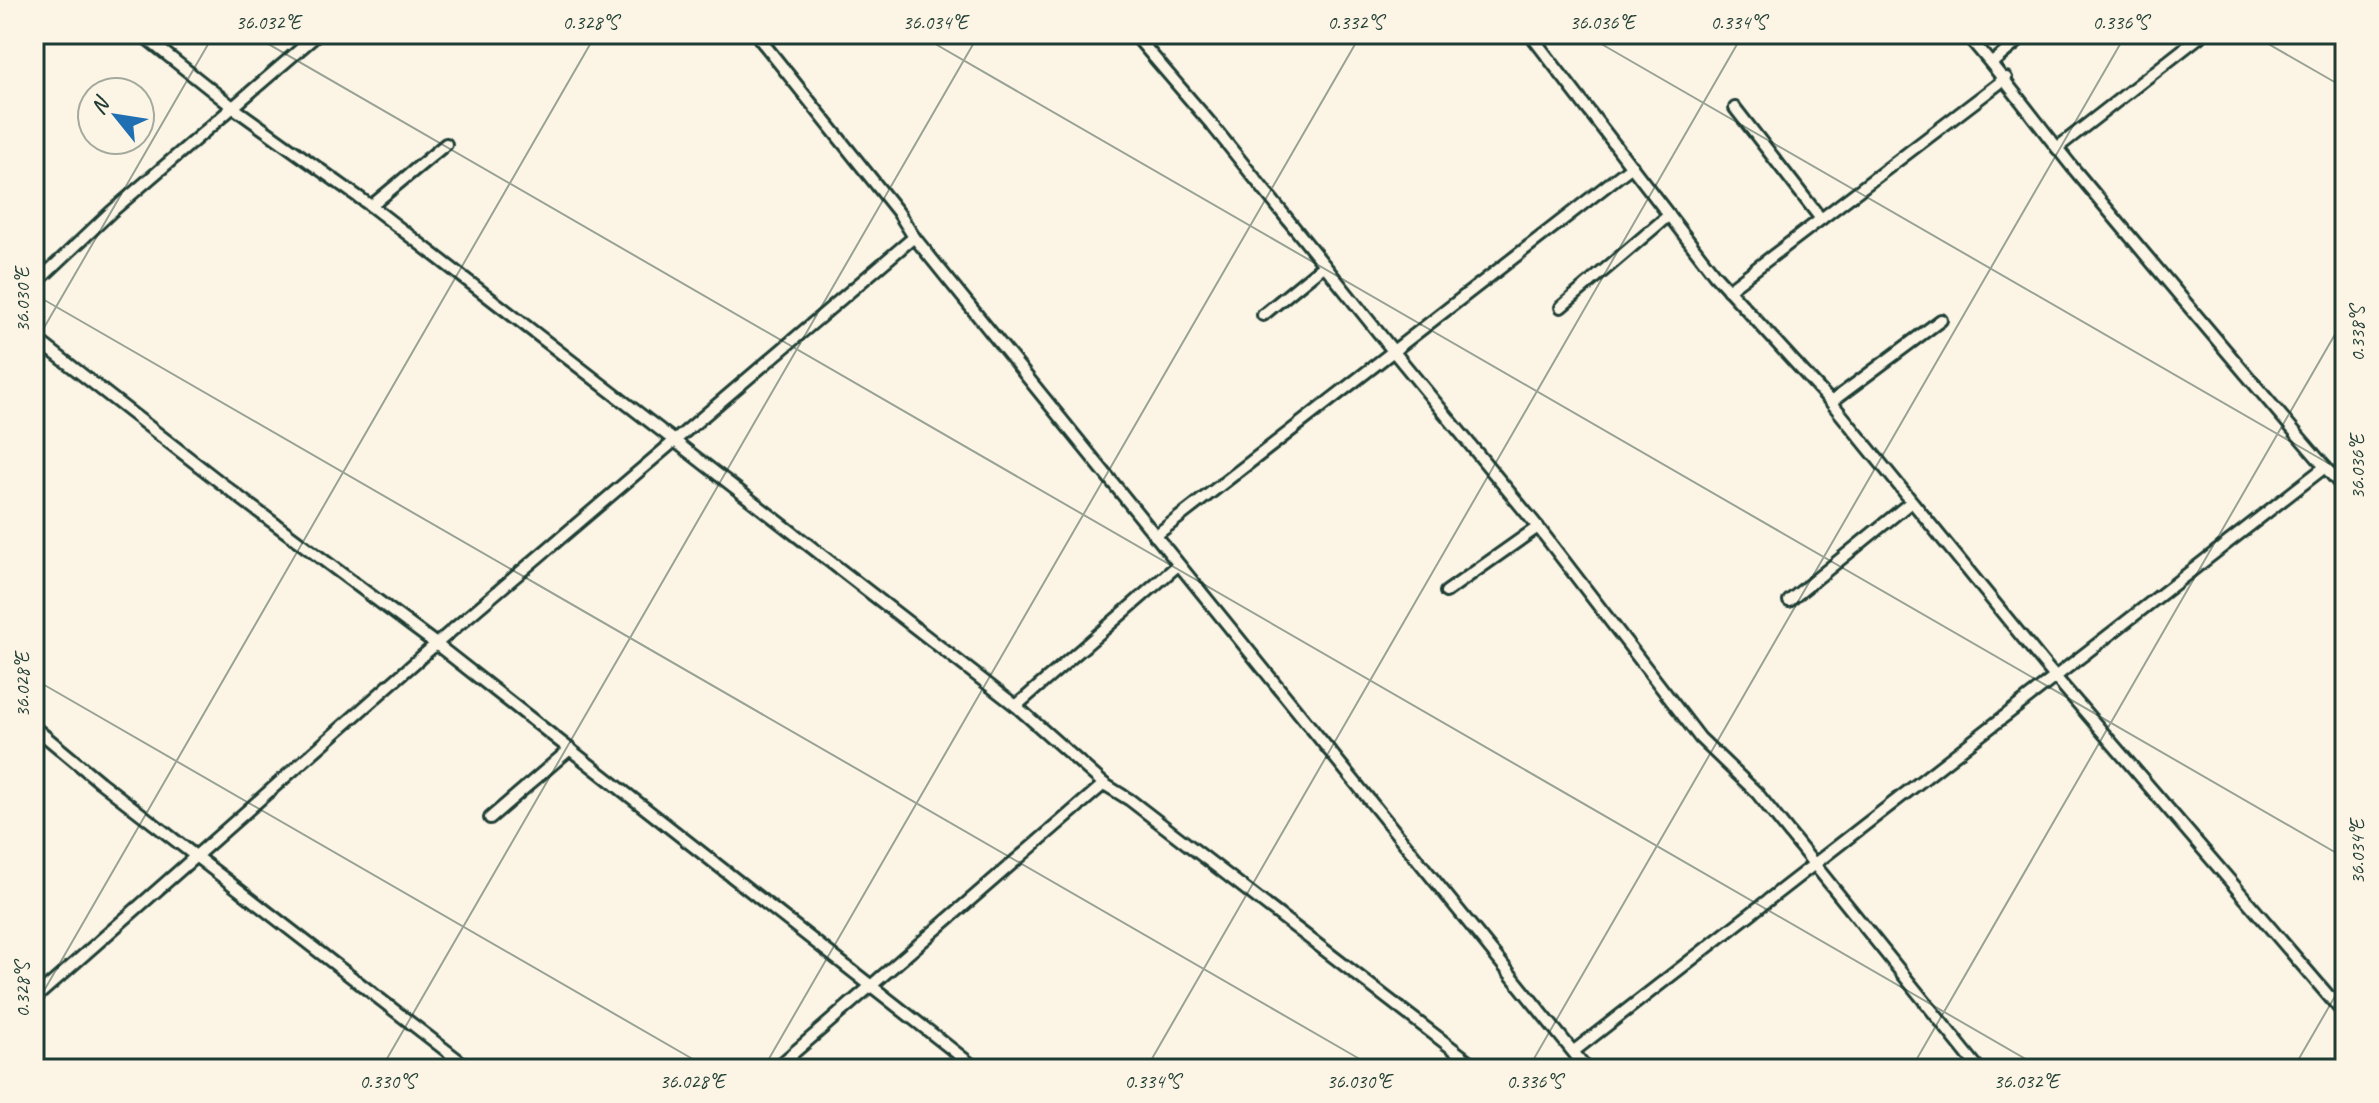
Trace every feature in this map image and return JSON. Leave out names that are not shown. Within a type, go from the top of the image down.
[{"type":"street","points":[[141,34],[234,108],[371,206],[1016,706],[1104,784],[1130,800],[1479,1069]]},
{"type":"street","points":[[34,285],[111,212],[318,34]]},
{"type":"street","points":[[773,34],[760,38],[898,212],[914,237],[1587,1069]]},
{"type":"street","points":[[1134,34],[1212,125],[1538,527],[1700,738],[1757,793],[1979,1069]]},
{"type":"street","points":[[1530,34],[1728,290],[1831,402],[2055,676],[2345,1015]]},
{"type":"street","points":[[1966,34],[2006,78],[2057,148],[2221,347],[2345,490]]},
{"type":"street","points":[[1992,63],[2027,34]]},
{"type":"street","points":[[2057,148],[2203,34]]},
{"type":"street","points":[[1728,290],[2006,78]]},
{"type":"street","points":[[1735,108],[1821,219]]},
{"type":"street","points":[[371,206],[446,144]]},
{"type":"street","points":[[1155,536],[1632,166]]},
{"type":"street","points":[[1561,307],[1669,215]]},
{"type":"street","points":[[34,999],[436,644],[914,237]]},
{"type":"street","points":[[1263,315],[1324,265]]},
{"type":"street","points":[[1831,402],[1941,320]]},
{"type":"street","points":[[34,337],[239,497],[436,644],[977,1069]]},
{"type":"street","points":[[1574,1051],[2325,467]]},
{"type":"street","points":[[1789,601],[1911,502]]},
{"type":"street","points":[[1446,592],[1538,527]]},
{"type":"street","points":[[1016,706],[1178,565]]},
{"type":"street","points":[[34,727],[100,782],[470,1069]]},
{"type":"street","points":[[490,818],[570,749]]},
{"type":"street","points":[[775,1069],[1104,784]]}]
